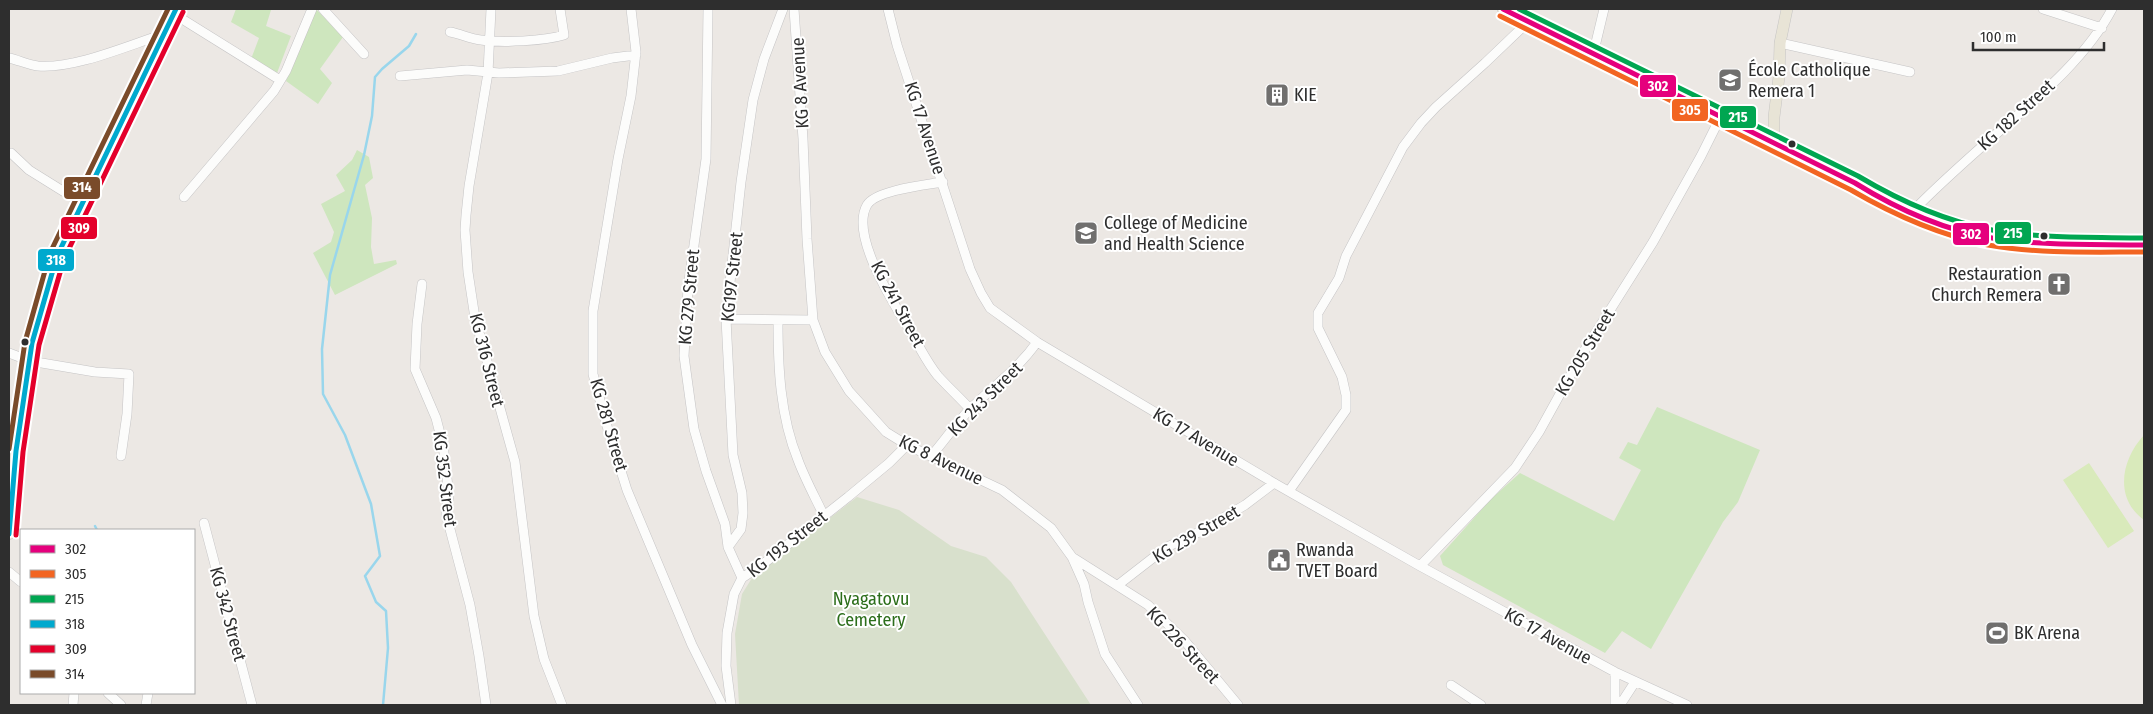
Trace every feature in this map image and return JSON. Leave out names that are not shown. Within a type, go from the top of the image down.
[{"type":"main road","points":[[1503,9],[1855,183],[1882,200],[1940,225],[1971,234],[2008,240],[2144,244]]},
{"type":"main road","points":[[1774,143],[1774,116],[1779,78],[1780,43],[1787,9]]},
{"type":"main road","points":[[9,534],[12,451],[32,342],[57,256],[175,12]]},
{"type":"street","points":[[184,197],[274,91],[312,9]]},
{"type":"street","points":[[323,9],[364,54]]},
{"type":"street","name":"KG 316 Street","points":[[491,9],[488,72],[468,195],[465,230],[468,272],[475,318],[514,462],[534,616],[544,659],[562,705]]},
{"type":"street","points":[[450,32],[469,38],[490,40],[547,39],[564,35],[560,9]]},
{"type":"street","name":"KG 281 Street","points":[[631,9],[636,55],[631,96],[618,159],[593,311],[593,374],[627,490],[692,644],[722,705]]},
{"type":"street","name":"KG 279 Street","points":[[708,9],[706,159],[688,288],[684,356],[694,429],[706,471],[725,524],[728,547],[742,578]]},
{"type":"street","name":"KG197 Street","points":[[728,547],[741,529],[743,513],[742,492],[733,455],[726,319],[734,265],[741,182],[754,100],[764,60],[782,9]]},
{"type":"street","name":"KG 8 Avenue","points":[[794,9],[799,66],[807,239],[813,320],[824,352],[849,391],[886,432],[907,445],[932,455],[1002,490],[1051,528],[1072,557],[1084,584],[1105,654],[1138,705]]},
{"type":"street","name":"KG 17 Avenue","points":[[888,9],[897,45],[970,269],[990,308],[1037,342],[1274,483],[1420,566],[1615,672],[1687,705]]},
{"type":"street","points":[[1593,55],[1604,9]]},
{"type":"street","points":[[2043,9],[2102,28]]},
{"type":"street","name":"KG 182 Street","points":[[1911,213],[1987,142],[2044,93],[2102,28],[2112,9]]},
{"type":"street","points":[[175,12],[280,80]]},
{"type":"street","points":[[1289,491],[1346,410],[1346,395],[1342,378],[1322,338],[1317,321],[1318,313],[1339,278],[1346,256],[1403,147],[1420,123],[1528,22]]},
{"type":"street","points":[[9,58],[38,66],[64,64],[100,55],[164,34]]},
{"type":"street","points":[[1780,43],[1910,72]]},
{"type":"street","points":[[400,76],[467,70],[488,72],[558,71],[612,58],[636,55]]},
{"type":"street","name":"KG 205 Street","points":[[1420,566],[1515,468],[1525,454],[1581,356],[1653,242],[1721,116]]},
{"type":"street","points":[[11,153],[29,170],[82,203]]},
{"type":"street","name":"KG 241 Street","points":[[943,182],[874,198],[867,205],[864,218],[866,244],[883,285],[937,375],[970,409]]},
{"type":"street","name":"KG 352 Street","points":[[422,284],[417,324],[415,369],[436,418],[441,437],[449,495],[446,514],[470,605],[486,705]]},
{"type":"street","points":[[726,319],[813,320]]},
{"type":"street","points":[[778,321],[778,363],[785,418],[797,460],[824,516]]},
{"type":"street","name":"KG 243 Street","points":[[932,455],[970,409],[1010,374],[1037,342]]},
{"type":"street","points":[[9,353],[30,361],[95,372],[129,374],[127,414],[121,456]]},
{"type":"street","name":"KG 193 Street","points":[[731,705],[726,666],[727,633],[734,594],[742,578],[824,516],[889,463],[907,445]]},
{"type":"street","name":"KG 239 Street","points":[[1118,585],[1168,546],[1197,533],[1246,505],[1274,483]]},
{"type":"street","name":"KG 342 Street","points":[[204,523],[252,705]]},
{"type":"street","name":"KG 226 Street","points":[[1072,557],[1148,606],[1184,640],[1238,705]]},
{"type":"street","points":[[9,572],[20,581]]},
{"type":"street","points":[[1615,672],[1615,705]]},
{"type":"street","points":[[1620,705],[1635,682]]},
{"type":"street","points":[[1451,685],[1481,705]]},
{"type":"street","points":[[109,694],[121,705]]},
{"type":"green space","points":[[236,9],[271,10],[266,26],[291,36],[277,73],[251,59],[259,38],[231,22]]},
{"type":"green space","points":[[316,9],[343,37],[320,69],[332,83],[318,104],[286,81]]},
{"type":"green space","points":[[357,150],[369,157],[373,178],[365,185],[372,218],[371,247],[374,264],[396,260],[397,264],[335,295],[313,253],[331,242],[334,232],[321,204],[345,191],[336,175],[352,160]]},
{"type":"green space","points":[[1657,407],[1760,450],[1738,502],[1723,522],[1651,649],[1622,631],[1605,653],[1443,565],[1440,556],[1491,499],[1520,473],[1614,521],[1641,470],[1619,458],[1628,442],[1637,445]]},
{"type":"green space","points":[[2144,435],[2144,520],[2134,511],[2128,501],[2124,479],[2130,456]]},
{"type":"green space","points":[[2089,463],[2134,531],[2108,548],[2063,480]]},
{"type":"green space","name":"Nyagatovu Cemetery","points":[[857,497],[899,510],[951,546],[986,557],[1011,582],[1091,705],[739,705],[735,634],[742,594],[752,578]]},
{"type":"waterway","points":[[383,705],[388,648],[386,611],[376,602],[365,576],[380,556],[371,504],[345,435],[323,394],[322,349],[330,275],[364,155],[372,116],[375,77],[409,46],[416,34]]},
{"type":"transit line","name":"314","points":[[9,449],[25,342],[50,253],[168,9]]},
{"type":"transit line","name":"318","points":[[9,534],[16,451],[32,343],[57,256],[176,9]]},
{"type":"transit line","name":"302","points":[[1503,9],[1855,183],[1904,210],[1938,224],[1956,230],[2011,241],[2144,245]]},
{"type":"transit line","name":"215","points":[[1519,9],[1858,176],[1890,194],[1940,216],[1974,226],[2011,233],[2068,237],[2144,238]]},
{"type":"transit line","name":"309","points":[[16,535],[23,452],[39,345],[64,259],[183,12]]},
{"type":"transit line","name":"305","points":[[1500,16],[1884,208],[1934,230],[1970,241],[2007,248],[2066,252],[2144,252]]},
{"type":"place","name":"École Catholique Remera 1","points":[[1730,80]]},
{"type":"place","name":"KIE","points":[[1277,95]]},
{"type":"place","name":"College of Medicine and Health Science","points":[[1086,233]]},
{"type":"place","name":"Restauration Church Remera","points":[[2059,284]]},
{"type":"place","name":"Rwanda TVET Board","points":[[1279,560]]},
{"type":"place","name":"BK Arena","points":[[1997,633]]}]
